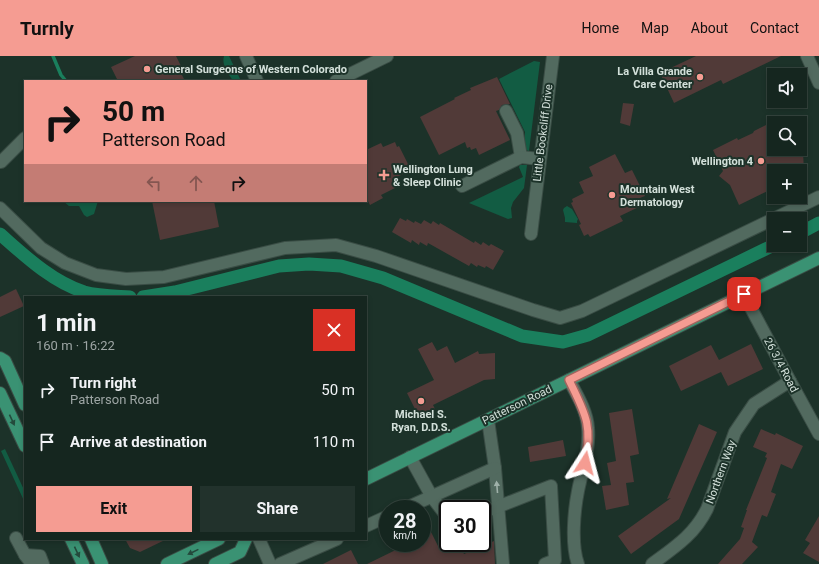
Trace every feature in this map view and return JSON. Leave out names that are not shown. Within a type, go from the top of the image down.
[{"type":"main road","name":"Patterson Road","points":[[367,478],[819,258]]},
{"type":"main road","points":[[0,358],[5,361],[24,403]]},
{"type":"main road","points":[[0,393],[24,444]]},
{"type":"main road","points":[[71,540],[83,564]]},
{"type":"main road","points":[[91,540],[102,564]]},
{"type":"main road","points":[[167,564],[216,540]]},
{"type":"main road","points":[[215,564],[240,552],[246,540]]},
{"type":"street","points":[[246,56],[257,80]]},
{"type":"street","points":[[338,80],[387,56]]},
{"type":"street","name":"Little Bookcliff Drive","points":[[531,234],[553,56]]},
{"type":"street","points":[[806,56],[819,82]]},
{"type":"street","points":[[506,111],[517,133],[521,157]]},
{"type":"street","points":[[1,162],[24,139]]},
{"type":"street","points":[[462,186],[521,157],[540,159]]},
{"type":"street","points":[[0,208],[41,248],[65,263],[96,275],[126,279],[164,277],[285,248],[336,245],[376,256],[560,318],[582,311],[819,197]]},
{"type":"street","name":"26 3/4 Road","points":[[744,294],[819,434]]},
{"type":"street","points":[[569,380],[587,418],[588,428],[588,451],[578,492],[574,527],[575,557],[578,564]]},
{"type":"street","name":"Northern Way","points":[[652,564],[685,539],[698,525],[707,509],[735,432],[754,404],[790,381]]},
{"type":"street","points":[[488,420],[495,468],[503,564]]},
{"type":"street","points":[[410,457],[432,497],[439,506]]},
{"type":"street","points":[[425,500],[495,468]]},
{"type":"street","points":[[491,509],[551,486],[555,560],[545,564]]},
{"type":"street","points":[[367,526],[379,520]]},
{"type":"street","points":[[16,538],[27,561],[40,556],[43,564]]},
{"type":"street","points":[[259,540],[270,564]]},
{"type":"street","points":[[280,564],[298,560],[334,540]]},
{"type":"green space","points":[[224,56],[229,56],[241,80],[232,80],[224,66]]},
{"type":"green space","points":[[534,61],[540,62],[529,151],[524,147],[525,132],[499,79]]},
{"type":"green space","points":[[520,165],[527,165],[524,188],[513,202],[511,208],[512,218],[508,219],[469,203],[523,177],[519,167]]},
{"type":"green space","points":[[64,202],[98,202],[94,214],[87,217],[84,215],[79,206],[69,206]]},
{"type":"green space","points":[[567,206],[572,209],[578,219],[577,223],[565,222],[563,210]]},
{"type":"green space","points":[[5,449],[24,490],[24,501],[1,451]]},
{"type":"building","name":"General Surgeons of Western Colorado","points":[[135,56],[176,56],[183,70],[180,71],[184,80],[118,80],[111,67]]},
{"type":"building","name":"La Villa Grande Care Center","points":[[696,56],[781,56],[723,84],[721,80],[674,103],[660,73]]},
{"type":"building","points":[[497,77],[510,104],[502,105],[499,110],[496,111],[510,140],[479,155],[476,148],[471,150],[470,147],[467,148],[465,142],[439,155],[420,117],[471,90],[470,88]]},
{"type":"building","points":[[623,103],[634,104],[630,126],[620,123]]},
{"type":"building","name":"Wellington 4","points":[[767,124],[767,156],[803,156],[804,164],[767,164],[767,191],[739,205],[730,185],[719,176],[723,171],[713,150],[737,138],[738,140],[753,133]]},
{"type":"building","name":"Wellington Lung & Sleep Clinic","points":[[395,142],[397,147],[399,146],[411,170],[393,179],[397,187],[381,195],[383,198],[370,205],[367,199],[367,150],[381,143],[383,147]]},
{"type":"building","name":"Mountain West Dermatology","points":[[615,154],[625,173],[632,170],[645,196],[640,198],[643,205],[620,216],[623,221],[590,237],[588,234],[584,236],[579,225],[581,224],[571,203],[573,202],[572,199],[584,193],[579,182],[593,176],[589,167]]},
{"type":"building","points":[[152,202],[214,202],[219,227],[160,240]]},
{"type":"building","points":[[400,218],[406,221],[407,219],[414,223],[415,221],[421,224],[424,220],[431,224],[433,221],[439,225],[440,223],[474,243],[475,241],[481,245],[483,242],[489,246],[491,244],[504,251],[493,270],[486,266],[485,268],[478,265],[477,267],[471,263],[469,266],[428,243],[427,246],[420,242],[419,245],[412,240],[411,243],[392,232]]},
{"type":"building","points":[[16,289],[24,306],[0,317],[0,297]]},
{"type":"building","points":[[432,342],[437,351],[447,346],[455,363],[478,351],[479,354],[495,353],[495,379],[484,380],[433,405],[435,409],[419,417],[407,393],[434,380],[418,349]]},
{"type":"building","points":[[751,344],[763,369],[728,386],[721,372],[681,391],[669,366],[711,345],[719,360]]},
{"type":"building","points":[[632,409],[639,454],[630,456],[634,482],[626,483],[629,505],[606,510],[602,486],[611,485],[607,463],[616,461],[609,413]]},
{"type":"building","points":[[699,424],[717,432],[679,519],[631,554],[618,536],[671,498],[667,499]]},
{"type":"building","points":[[761,429],[775,435],[776,433],[803,446],[792,469],[781,464],[771,492],[776,494],[767,517],[762,515],[752,542],[758,547],[742,564],[718,564],[740,539],[744,528],[741,527],[746,510],[767,458],[765,457],[767,453],[753,447]]},
{"type":"building","points":[[563,440],[566,456],[530,462],[528,447]]},
{"type":"building","points":[[819,516],[819,562],[803,553],[810,543],[805,540]]},
{"type":"building","points":[[431,532],[439,548],[439,552],[463,552],[464,554],[469,552],[491,552],[491,542],[494,541],[495,564],[367,564],[392,552],[431,552]]},
{"type":"building","points":[[126,540],[165,540],[140,552],[130,548]]},
{"type":"building","points":[[351,550],[358,564],[323,564]]},
{"type":"waterway","points":[[53,56],[61,75],[65,80]]},
{"type":"waterway","points":[[807,229],[819,223]]},
{"type":"waterway","points":[[0,234],[39,267],[60,281],[84,292],[107,296]]},
{"type":"waterway","points":[[149,296],[175,292],[279,266],[309,264],[341,266],[383,278],[522,336],[563,342],[588,335],[767,248]]},
{"type":"place","name":"General Surgeons of Western Colorado","points":[[147,69]]},
{"type":"place","name":"La Villa Grande Care Center","points":[[700,77]]},
{"type":"place","name":"Wellington 4","points":[[761,161]]},
{"type":"place","name":"Wellington Lung & Sleep Clinic","points":[[384,175]]},
{"type":"place","name":"Mountain West Dermatology","points":[[612,195]]},
{"type":"place","name":"Michael S. Ryan, D.D.S.","points":[[421,401]]},
{"type":"route","points":[[585,463],[589,438],[587,418],[569,380],[744,294]]}]
